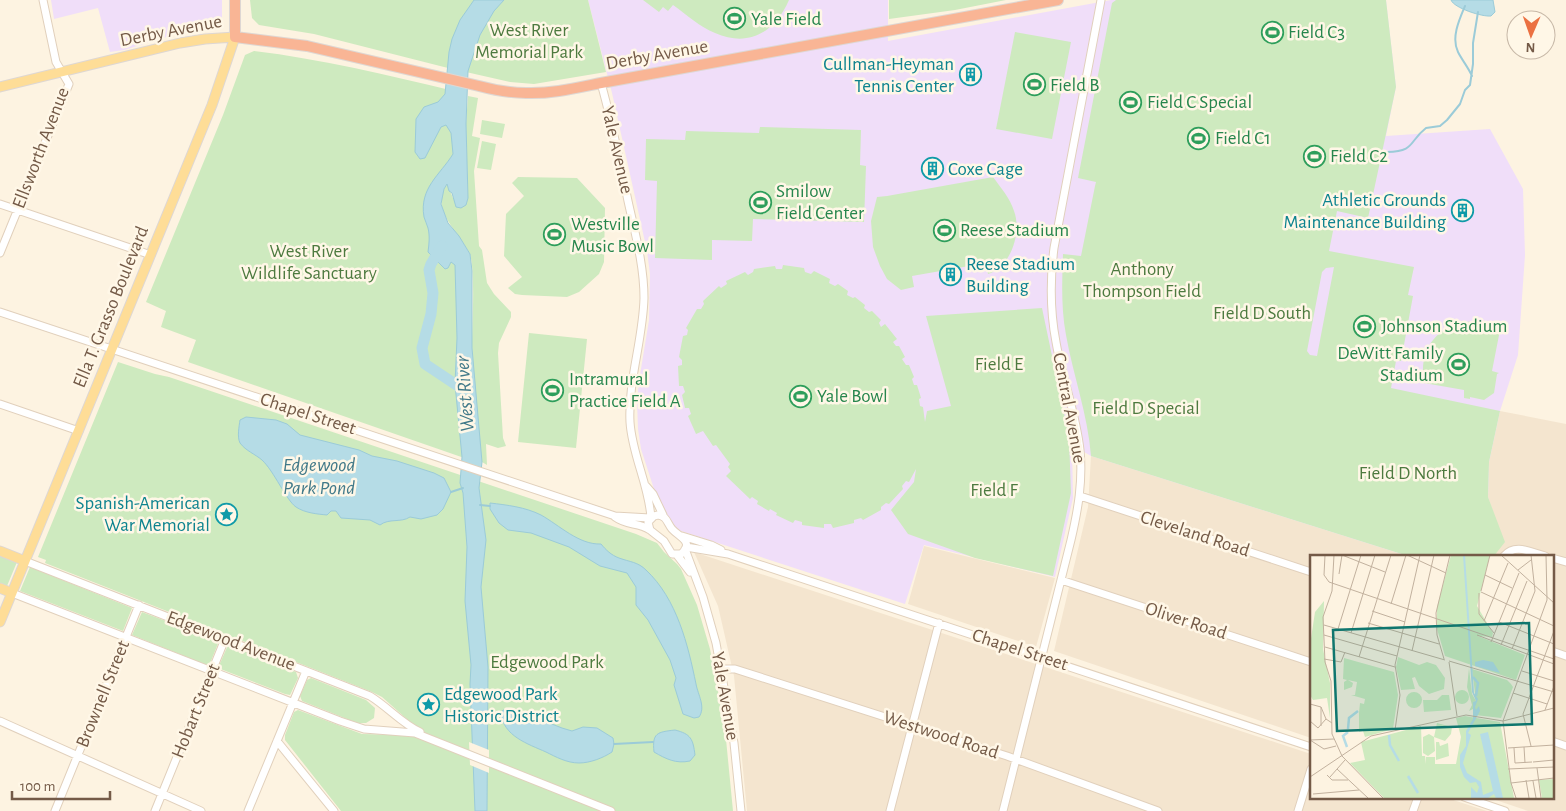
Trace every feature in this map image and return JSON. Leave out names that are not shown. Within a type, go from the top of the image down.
[{"type":"highway","name":"Ella T. Grasso Boulevard","points":[[234,0],[235,37]]},
{"type":"highway","name":"Derby Avenue","points":[[235,37],[307,46],[479,86],[527,94],[556,91],[1058,0]]},
{"type":"main road","name":"Derby Avenue","points":[[0,87],[180,43],[235,37]]},
{"type":"main road","name":"Ella T. Grasso Boulevard","points":[[0,622],[212,105],[235,37]]},
{"type":"main road","name":"Edgewood Avenue","points":[[0,551],[25,561]]},
{"type":"main road","name":"Edgewood Avenue","points":[[0,588],[12,592]]},
{"type":"street","points":[[43,0],[56,62],[62,72]]},
{"type":"street","name":"Central Avenue","points":[[1003,811],[1077,515],[1080,496],[1080,448],[1053,327],[1050,300],[1051,268],[1100,0]]},
{"type":"street","name":"Ellsworth Avenue","points":[[0,253],[70,84],[62,72]]},
{"type":"street","name":"Yale Avenue","points":[[601,83],[637,239],[642,270],[644,299],[642,321],[632,372],[630,408],[631,436],[645,483],[651,518],[648,524],[650,530],[664,541],[669,551],[677,555],[698,583]]},
{"type":"street","points":[[0,204],[151,255]]},
{"type":"street","name":"Chapel Street","points":[[0,312],[615,516],[651,518],[663,515]]},
{"type":"street","points":[[0,404],[78,431]]},
{"type":"street","name":"Yale Avenue","points":[[645,483],[674,531],[682,536],[686,542],[687,558],[698,583],[711,624],[734,744],[741,811]]},
{"type":"street","name":"Cleveland Road","points":[[1080,496],[1310,572]]},
{"type":"street","name":"Chapel Street","points":[[615,516],[622,522],[644,526],[650,530]]},
{"type":"street","name":"Chapel Street","points":[[682,536],[711,545],[728,554],[1310,747]]},
{"type":"street","points":[[677,555],[681,554],[686,548]]},
{"type":"street","name":"Chapel Street","points":[[686,548],[728,554]]},
{"type":"street","points":[[1505,555],[1510,549],[1518,548],[1542,555]]},
{"type":"street","name":"Edgewood Avenue","points":[[25,561],[370,696],[410,727],[453,747]]},
{"type":"street","name":"Oliver Road","points":[[1061,580],[1310,662]]},
{"type":"street","name":"Edgewood Avenue","points":[[12,592],[356,727],[415,733],[611,811]]},
{"type":"street","name":"Brownell Street","points":[[55,811],[139,605]]},
{"type":"street","points":[[890,811],[939,623]]},
{"type":"street","name":"Hobart Street","points":[[155,811],[225,639]]},
{"type":"street","name":"Westwood Road","points":[[721,669],[735,669],[1016,759],[1158,811]]},
{"type":"street","points":[[248,811],[306,670]]},
{"type":"street","points":[[0,721],[201,811]]},
{"type":"street","points":[[277,741],[334,811]]},
{"type":"street","points":[[1554,742],[1566,746]]},
{"type":"street","points":[[1298,811],[1310,772]]},
{"type":"street","points":[[1413,811],[1418,798]]},
{"type":"street","points":[[1467,798],[1505,811]]},
{"type":"shaded area","points":[[51,0],[222,0],[222,17],[218,27],[183,32],[124,50],[110,52],[98,8],[54,19]]},
{"type":"shaded area","points":[[588,0],[888,0],[888,41],[1111,0],[1386,0],[1396,87],[1386,136],[1490,129],[1523,189],[1525,255],[1518,355],[1500,411],[1489,462],[1488,497],[1494,555],[1405,555],[1091,456],[1072,445],[1073,498],[1055,577],[924,545],[905,604],[678,530],[666,514],[654,489],[641,449],[637,401],[649,320],[650,274],[647,251],[612,93]]},
{"type":"shaded area","points":[[1500,411],[1566,424],[1566,811],[1528,811],[1490,798],[1554,798],[1554,555],[1494,555],[1496,521],[1488,497],[1489,462]]},
{"type":"shaded area","points":[[1091,456],[1405,555],[1310,555],[1310,738],[1054,651],[1088,507]]},
{"type":"shaded area","points":[[924,546],[1055,578],[1036,647],[908,604]]},
{"type":"shaded area","points":[[694,552],[1310,754],[1310,798],[1447,798],[1487,811],[747,811],[734,676],[718,606]]},
{"type":"green space","name":"West River Memorial Park","points":[[250,0],[588,0],[606,72],[534,84],[510,82],[314,34],[259,25],[252,18]]},
{"type":"green space","name":"Yale Field","points":[[643,0],[789,0],[776,21],[768,28],[750,38],[739,39],[727,37],[709,30],[673,5],[668,11],[663,7],[659,12]]},
{"type":"green space","points":[[889,0],[1006,0],[955,10],[889,19]]},
{"type":"green space","points":[[1116,0],[1386,0],[1396,87],[1368,218],[1337,211],[1329,251],[1414,267],[1408,295],[1413,296],[1401,361],[1396,361],[1391,388],[1500,411],[1489,462],[1488,497],[1505,542],[1495,555],[1405,555],[1091,456],[1084,410],[1064,325],[1062,295],[1063,254],[1081,256],[1096,182],[1078,178],[1112,3]],"holes":[[[1334,267],[1317,356],[1310,355],[1307,351],[1322,272],[1326,268]]]},
{"type":"green space","name":"Field B","points":[[1015,32],[1071,42],[1052,139],[996,129]]},
{"type":"green space","name":"West River Wildlife Sanctuary","points":[[254,51],[379,73],[454,91],[460,148],[437,187],[433,212],[459,261],[470,460],[188,362],[196,340],[161,327],[166,311],[146,302],[223,115],[245,55]]},
{"type":"green space","points":[[468,96],[478,98],[472,136],[480,138],[474,171],[479,246],[482,250],[487,283],[494,294],[511,312],[511,317],[499,343],[498,353],[503,438],[506,446],[498,448],[486,444],[487,465],[482,462],[474,376],[471,259],[469,252],[447,219],[441,202],[442,193],[447,184],[453,198],[466,204],[468,198],[466,124]]},
{"type":"green space","points":[[482,120],[505,124],[502,138],[480,134]]},
{"type":"green space","name":"Smilow Field Center","points":[[760,127],[861,130],[860,165],[866,166],[864,222],[753,219],[752,241],[712,240],[712,260],[655,258],[657,181],[645,180],[646,139],[685,140],[686,131],[759,133]]},
{"type":"green space","points":[[482,141],[496,144],[491,170],[477,168]]},
{"type":"green space","name":"Westville Music Bowl","points":[[518,177],[577,178],[605,208],[604,262],[599,274],[579,292],[567,297],[522,295],[515,294],[508,288],[522,277],[504,256],[506,214],[524,196],[512,183]]},
{"type":"green space","name":"Reese Stadium","points":[[993,177],[1010,202],[1016,219],[1017,229],[1013,248],[1003,264],[988,274],[986,263],[912,276],[914,287],[901,290],[887,279],[873,247],[871,221],[877,197]]},
{"type":"green space","points":[[783,265],[804,268],[805,272],[811,274],[814,271],[830,279],[829,283],[835,286],[838,284],[848,291],[847,295],[855,297],[865,305],[864,308],[869,312],[872,311],[881,320],[879,323],[881,327],[885,324],[897,339],[893,342],[896,346],[899,346],[905,357],[902,359],[906,365],[909,365],[914,377],[912,379],[914,385],[917,385],[921,398],[919,399],[920,406],[923,407],[925,422],[927,411],[951,406],[926,316],[1042,308],[1069,437],[1071,493],[1053,576],[975,558],[908,534],[891,510],[914,482],[916,469],[909,482],[906,481],[902,486],[903,489],[889,504],[886,503],[881,507],[881,510],[863,520],[861,518],[854,520],[854,523],[833,528],[831,524],[824,524],[824,528],[802,525],[802,522],[795,520],[793,523],[776,515],[777,513],[757,504],[758,501],[752,497],[750,499],[726,476],[731,471],[728,467],[730,464],[716,445],[713,446],[703,431],[696,434],[688,416],[691,414],[689,408],[685,408],[682,395],[685,392],[683,386],[679,386],[678,366],[682,365],[682,360],[679,357],[683,336],[687,335],[688,330],[686,328],[697,309],[701,309],[704,304],[703,301],[719,286],[721,288],[727,284],[726,281],[745,272],[748,275],[754,269],[775,266],[776,269],[782,269]]},
{"type":"green space","name":"DeWitt Family Stadium","points":[[1474,321],[1500,330],[1492,371],[1499,373],[1497,374],[1494,393],[1484,400],[1470,397],[1470,399],[1464,398],[1464,390],[1424,383],[1424,358],[1434,339],[1441,332],[1451,327]]},
{"type":"green space","name":"Intramural Practice Field A","points":[[529,333],[587,339],[576,448],[518,442]]},
{"type":"green space","name":"Edgewood Park","points":[[118,362],[169,377],[636,534],[657,543],[681,569],[697,605],[710,649],[725,729],[733,811],[341,811],[285,740],[285,735],[294,712],[298,710],[362,734],[403,735],[409,721],[382,697],[45,563],[46,560],[38,557]]},
{"type":"green space","points":[[0,556],[17,562],[7,586],[0,583]]},
{"type":"green space","points":[[30,567],[132,608],[123,631],[20,591]]},
{"type":"green space","points":[[142,612],[219,641],[209,666],[132,635]]},
{"type":"green space","points":[[228,645],[296,672],[298,678],[290,695],[218,668]]},
{"type":"green space","points":[[311,678],[366,700],[375,708],[374,718],[366,723],[357,723],[302,701],[300,696],[307,680]]},
{"type":"water","name":"West River","points":[[474,0],[504,0],[494,11],[480,35],[468,71],[466,124],[468,198],[466,205],[461,208],[456,207],[447,184],[441,204],[448,223],[470,254],[472,271],[472,348],[482,462],[479,488],[486,540],[481,587],[488,667],[487,811],[475,811],[470,684],[471,665],[465,601],[467,547],[463,493],[460,483],[462,457],[455,384],[457,338],[455,265],[451,262],[448,268],[445,269],[428,252],[429,234],[423,207],[428,190],[453,154],[451,133],[446,125],[441,127],[425,158],[420,159],[415,152],[416,119],[424,107],[438,102],[445,94],[452,39],[460,20]]},
{"type":"water","points":[[1451,0],[1493,0],[1495,12],[1491,16],[1475,13],[1457,6]]},
{"type":"water","name":"Edgewood Park Pond","points":[[246,417],[276,420],[287,424],[300,435],[359,450],[372,456],[397,461],[434,473],[444,478],[451,492],[443,509],[437,515],[421,519],[410,517],[380,525],[370,520],[341,518],[336,511],[331,511],[327,515],[303,511],[292,503],[262,460],[240,443],[238,435],[240,420]]},
{"type":"water","points":[[490,503],[535,512],[577,538],[601,544],[619,558],[637,564],[646,570],[666,595],[680,623],[701,701],[702,709],[699,717],[694,718],[683,714],[674,685],[676,678],[670,660],[648,620],[636,605],[636,587],[627,573],[600,566],[569,547],[531,533],[508,530],[499,523],[490,509]]},
{"type":"water","points":[[503,710],[529,715],[572,731],[583,727],[597,728],[613,738],[612,752],[596,760],[583,763],[562,759],[524,742],[511,733],[503,721],[501,713]]},
{"type":"water","points":[[675,730],[685,733],[692,741],[695,755],[690,761],[680,762],[671,760],[654,752],[655,737],[660,733]]},
{"type":"pier","points":[[469,742],[489,750],[489,773],[470,765]]},
{"type":"waterway","points":[[1465,6],[1460,17],[1455,41],[1458,52],[1472,76]]},
{"type":"waterway","points":[[1387,152],[1407,148],[1426,128],[1440,126],[1460,104],[1465,90],[1470,85],[1473,43],[1478,12]]},
{"type":"waterway","name":"West River","points":[[442,246],[429,270],[433,293],[431,314],[422,348],[425,364],[464,390]]},
{"type":"waterway","points":[[451,492],[463,488]]},
{"type":"waterway","points":[[480,505],[490,506]]},
{"type":"waterway","points":[[614,744],[653,742]]},
{"type":"place","name":"Yale Field","points":[[735,19]]},
{"type":"place","name":"Field C3","points":[[1272,32]]},
{"type":"place","name":"Cullman-Heyman Tennis Center","points":[[970,75]]},
{"type":"place","name":"Field B","points":[[1034,85]]},
{"type":"place","name":"Field C Special","points":[[1131,102]]},
{"type":"place","name":"Field C1","points":[[1199,138]]},
{"type":"place","name":"Field C2","points":[[1314,156]]},
{"type":"place","name":"Coxe Cage","points":[[932,169]]},
{"type":"place","name":"Smilow Field Center","points":[[760,202]]},
{"type":"place","name":"Athletic Grounds Maintenance Building","points":[[1462,211]]},
{"type":"place","name":"Reese Stadium","points":[[944,230]]},
{"type":"place","name":"Westville Music Bowl","points":[[555,235]]},
{"type":"place","name":"Reese Stadium Building","points":[[950,275]]},
{"type":"place","name":"Johnson Stadium","points":[[1365,326]]},
{"type":"place","name":"DeWitt Family Stadium","points":[[1459,364]]},
{"type":"place","name":"Intramural Practice Field A","points":[[553,390]]},
{"type":"place","name":"Yale Bowl","points":[[801,396]]},
{"type":"place","name":"Spanish-American War Memorial","points":[[226,514]]},
{"type":"place","name":"Edgewood Park Historic District","points":[[428,705]]},
{"type":"park label","name":"Anthony Thompson Field","points":[[1142,280]]},
{"type":"park label","name":"Field D South","points":[[1262,313]]},
{"type":"park label","name":"Field E","points":[[999,364]]},
{"type":"park label","name":"Field D Special","points":[[1146,408]]},
{"type":"park label","name":"Field D North","points":[[1408,473]]},
{"type":"park label","name":"Field F","points":[[994,490]]}]
